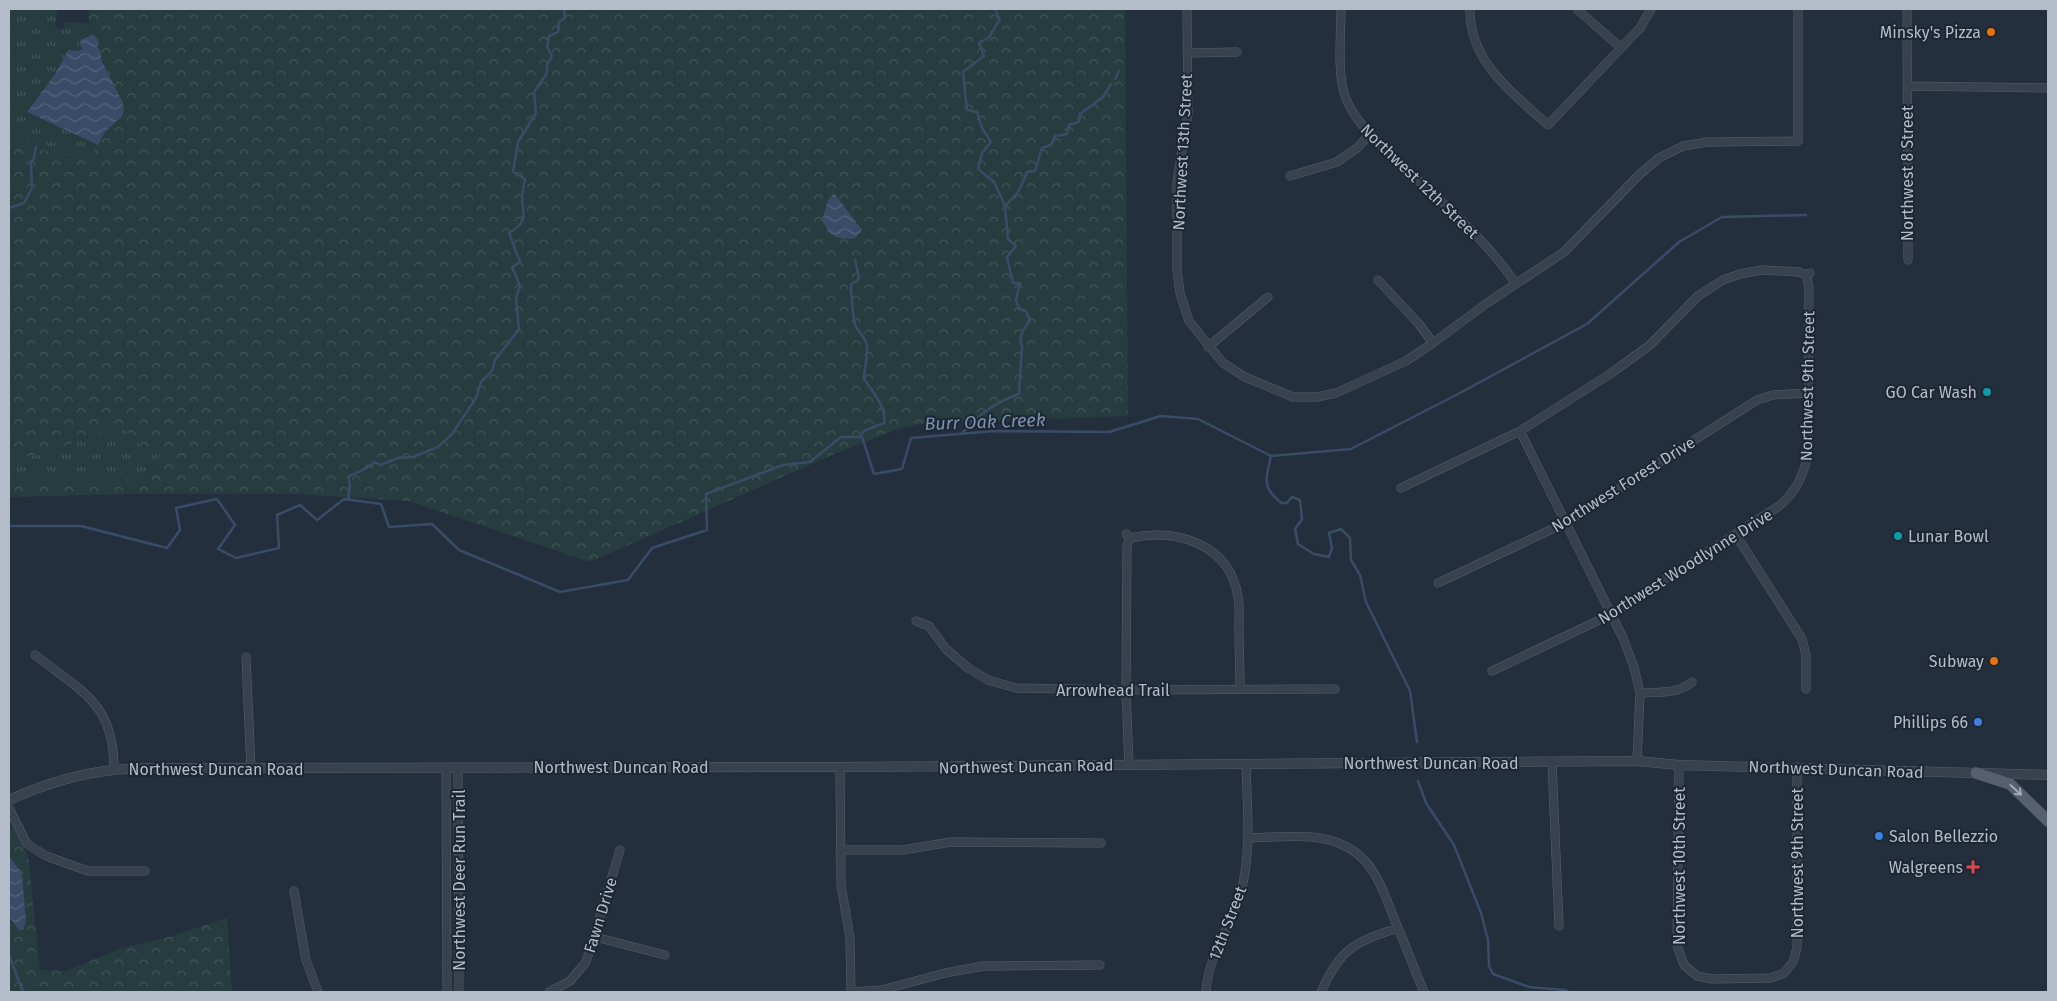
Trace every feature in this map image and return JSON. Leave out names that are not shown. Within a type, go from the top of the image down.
[{"type":"main road","points":[[1976,773],[2010,784],[2048,821]]},
{"type":"street","name":"Northwest 13th Street","points":[[1187,9],[1188,113],[1178,182],[1177,270],[1180,294],[1189,321],[1208,347],[1223,363],[1245,377],[1293,397],[1316,398],[1336,393],[1397,365],[1433,343],[1564,252],[1640,174],[1659,158],[1683,146],[1708,142],[1798,141],[1798,9]]},
{"type":"street","name":"Northwest 12th Street","points":[[1340,9],[1341,78],[1344,94],[1350,108],[1370,134],[1489,248],[1516,284]]},
{"type":"street","points":[[1470,9],[1474,36],[1487,65],[1496,77],[1548,125],[1640,28],[1651,9]]},
{"type":"street","name":"Northwest 8 Street","points":[[1908,9],[1908,260]]},
{"type":"street","points":[[1578,10],[1621,48]]},
{"type":"street","points":[[1187,53],[1237,52]]},
{"type":"street","points":[[1907,86],[2048,88]]},
{"type":"street","points":[[1290,176],[1337,162],[1357,148],[1370,134]]},
{"type":"street","name":"Northwest 9th Street","points":[[1520,431],[1632,359],[1650,345],[1709,287],[1740,274],[1762,270],[1808,274],[1810,286],[1808,455],[1805,470],[1792,494]]},
{"type":"street","points":[[1378,280],[1419,324],[1433,343]]},
{"type":"street","points":[[1208,347],[1268,297]]},
{"type":"street","name":"Northwest Forest Drive","points":[[1438,583],[1566,522],[1758,400],[1773,396],[1808,392]]},
{"type":"street","points":[[1401,488],[1520,431],[1623,638],[1634,667],[1640,693],[1637,761]]},
{"type":"street","name":"Northwest Woodlynne Drive","points":[[1492,671],[1610,615],[1780,506],[1792,494]]},
{"type":"street","points":[[1736,535],[1802,640],[1806,655],[1806,689]]},
{"type":"street","points":[[1129,765],[1126,690],[1128,536],[1174,536],[1191,539],[1205,546],[1222,561],[1230,572],[1238,598],[1240,689]]},
{"type":"street","name":"Arrowhead Trail","points":[[916,621],[929,626],[946,649],[968,668],[988,680],[1016,688],[1034,690],[1335,689]]},
{"type":"street","points":[[34,655],[88,696],[96,705],[110,731],[114,748],[114,770]]},
{"type":"street","points":[[246,657],[251,768]]},
{"type":"street","points":[[1640,693],[1674,690],[1686,687],[1692,682]]},
{"type":"street","name":"Northwest Duncan Road","points":[[9,800],[38,786],[114,770],[251,768],[840,767],[1637,761],[1679,764],[2048,775]]},
{"type":"street","points":[[1552,762],[1559,926]]},
{"type":"street","name":"12th Street","points":[[1206,992],[1214,955],[1236,908],[1242,890],[1247,838],[1246,764]]},
{"type":"street","name":"Northwest 10th Street","points":[[1679,764],[1677,945],[1684,965],[1698,976],[1712,979],[1771,978]]},
{"type":"street","points":[[840,767],[841,885],[850,938],[851,992],[882,990],[945,973],[984,966],[1100,965]]},
{"type":"street","name":"Northwest 9th Street","points":[[1771,978],[1784,973],[1793,962],[1797,948],[1797,767]]},
{"type":"street","name":"Northwest Deer Run Trail","points":[[446,768],[447,992]]},
{"type":"street","name":"Northwest Deer Run Trail","points":[[458,768],[460,992]]},
{"type":"street","points":[[9,808],[27,844],[46,856],[88,871],[145,871]]},
{"type":"street","points":[[1247,838],[1309,837],[1322,839],[1349,848],[1369,864],[1376,876],[1424,992]]},
{"type":"street","points":[[840,850],[904,850],[951,842],[1101,843]]},
{"type":"street","name":"Fawn Drive","points":[[549,992],[559,988],[579,972],[586,962],[620,850]]},
{"type":"street","points":[[446,886],[459,886]]},
{"type":"street","points":[[294,891],[306,960],[318,992]]},
{"type":"street","points":[[1321,992],[1335,964],[1344,953],[1355,944],[1398,928]]},
{"type":"street","points":[[595,937],[665,955]]},
{"type":"green space","points":[[9,9],[58,9],[55,28],[63,29],[64,24],[67,22],[88,23],[88,35],[80,40],[82,49],[75,52],[72,50],[67,52],[55,74],[27,112],[98,145],[86,159],[46,151],[15,135],[9,140]]},
{"type":"green space","points":[[89,9],[1125,9],[1128,416],[918,424],[898,429],[837,453],[590,562],[409,501],[294,494],[129,494],[9,497],[9,479],[148,480],[161,454],[145,448],[120,425],[43,453],[29,456],[9,456],[9,140],[15,135],[46,151],[86,159],[98,145],[122,101],[102,60],[93,34],[88,35]]},
{"type":"green space","points":[[120,425],[145,448],[161,453],[148,480],[9,479],[9,456],[29,456],[43,453]]},
{"type":"green space","points":[[9,825],[15,831],[28,854],[40,970],[65,971],[123,948],[172,936],[227,918],[232,992],[9,992],[9,917],[12,923],[26,920],[22,873],[9,856]]},
{"type":"water","points":[[93,34],[99,42],[97,47],[100,50],[102,61],[122,101],[124,109],[123,115],[105,132],[98,145],[27,112],[55,74],[67,52],[69,50],[79,51],[82,49],[80,40]]},
{"type":"water","points":[[834,193],[862,230],[855,238],[839,238],[831,234],[822,220],[828,200]]},
{"type":"water","points":[[9,856],[22,873],[26,920],[24,929],[19,930],[9,917]]},
{"type":"waterway","points":[[348,500],[350,485],[348,477],[375,462],[380,465],[398,458],[413,457],[438,447],[452,434],[476,398],[481,382],[492,371],[495,360],[519,329],[516,298],[520,286],[512,267],[520,262],[509,233],[519,226],[523,219],[522,197],[525,179],[513,172],[518,142],[536,113],[534,92],[547,73],[547,65],[552,56],[547,47],[549,36],[558,32],[559,22],[565,18],[564,9]]},
{"type":"waterway","points":[[963,432],[988,409],[1019,394],[1021,336],[1030,321],[1026,311],[1019,309],[1016,300],[1020,283],[1013,283],[1007,257],[1016,246],[1008,239],[1005,206],[994,182],[978,169],[982,153],[991,142],[982,128],[977,112],[967,110],[963,72],[984,56],[979,43],[989,37],[1000,19],[995,9]]},
{"type":"waterway","points":[[1115,79],[1119,71]]},
{"type":"waterway","points":[[1005,206],[1019,191],[1027,172],[1035,171],[1042,148],[1051,145],[1055,136],[1067,134],[1069,125],[1079,122],[1080,114],[1103,97],[1111,84]]},
{"type":"waterway","points":[[9,208],[24,203],[32,188],[31,163],[36,147]]},
{"type":"waterway","points":[[1271,456],[1351,449],[1458,394],[1587,324],[1679,242],[1722,217],[1806,215]]},
{"type":"waterway","points":[[855,260],[859,277],[857,281],[851,284],[853,313],[855,324],[867,344],[864,379],[878,400],[884,417],[884,423],[864,431],[860,437]]},
{"type":"waterway","name":"Burr Oak Creek","points":[[9,526],[81,526],[167,548],[180,530],[176,508],[217,499],[235,525],[218,549],[236,558],[279,548],[277,515],[300,505],[317,520],[344,499],[381,504],[389,527],[432,524],[459,550],[560,592],[628,580],[652,548],[707,530],[706,494],[783,465],[810,462],[841,437],[862,437],[874,474],[902,469],[911,438],[994,431],[1109,432],[1161,416],[1198,419],[1271,456]]},
{"type":"waterway","points":[[1271,456],[1267,476],[1270,492],[1281,503],[1287,503],[1292,497],[1300,500],[1302,519],[1295,529],[1298,544],[1314,554],[1329,557],[1332,548],[1329,533],[1341,529],[1350,538],[1351,560],[1360,575],[1366,602],[1410,691],[1417,742]]},
{"type":"waterway","points":[[1418,781],[1426,803],[1454,845],[1481,913],[1488,940],[1489,966],[1493,974],[1529,987],[1569,992]]},
{"type":"waterway","points":[[9,955],[23,992]]},
{"type":"place","name":"Minsky's Pizza","points":[[1991,32]]},
{"type":"place","name":"GO Car Wash","points":[[1987,392]]},
{"type":"place","name":"Lunar Bowl","points":[[1898,536]]},
{"type":"place","name":"Subway","points":[[1994,661]]},
{"type":"place","name":"Phillips 66","points":[[1978,722]]},
{"type":"place","name":"Salon Bellezzio","points":[[1879,836]]},
{"type":"place","name":"Walgreens","points":[[1973,867]]}]
